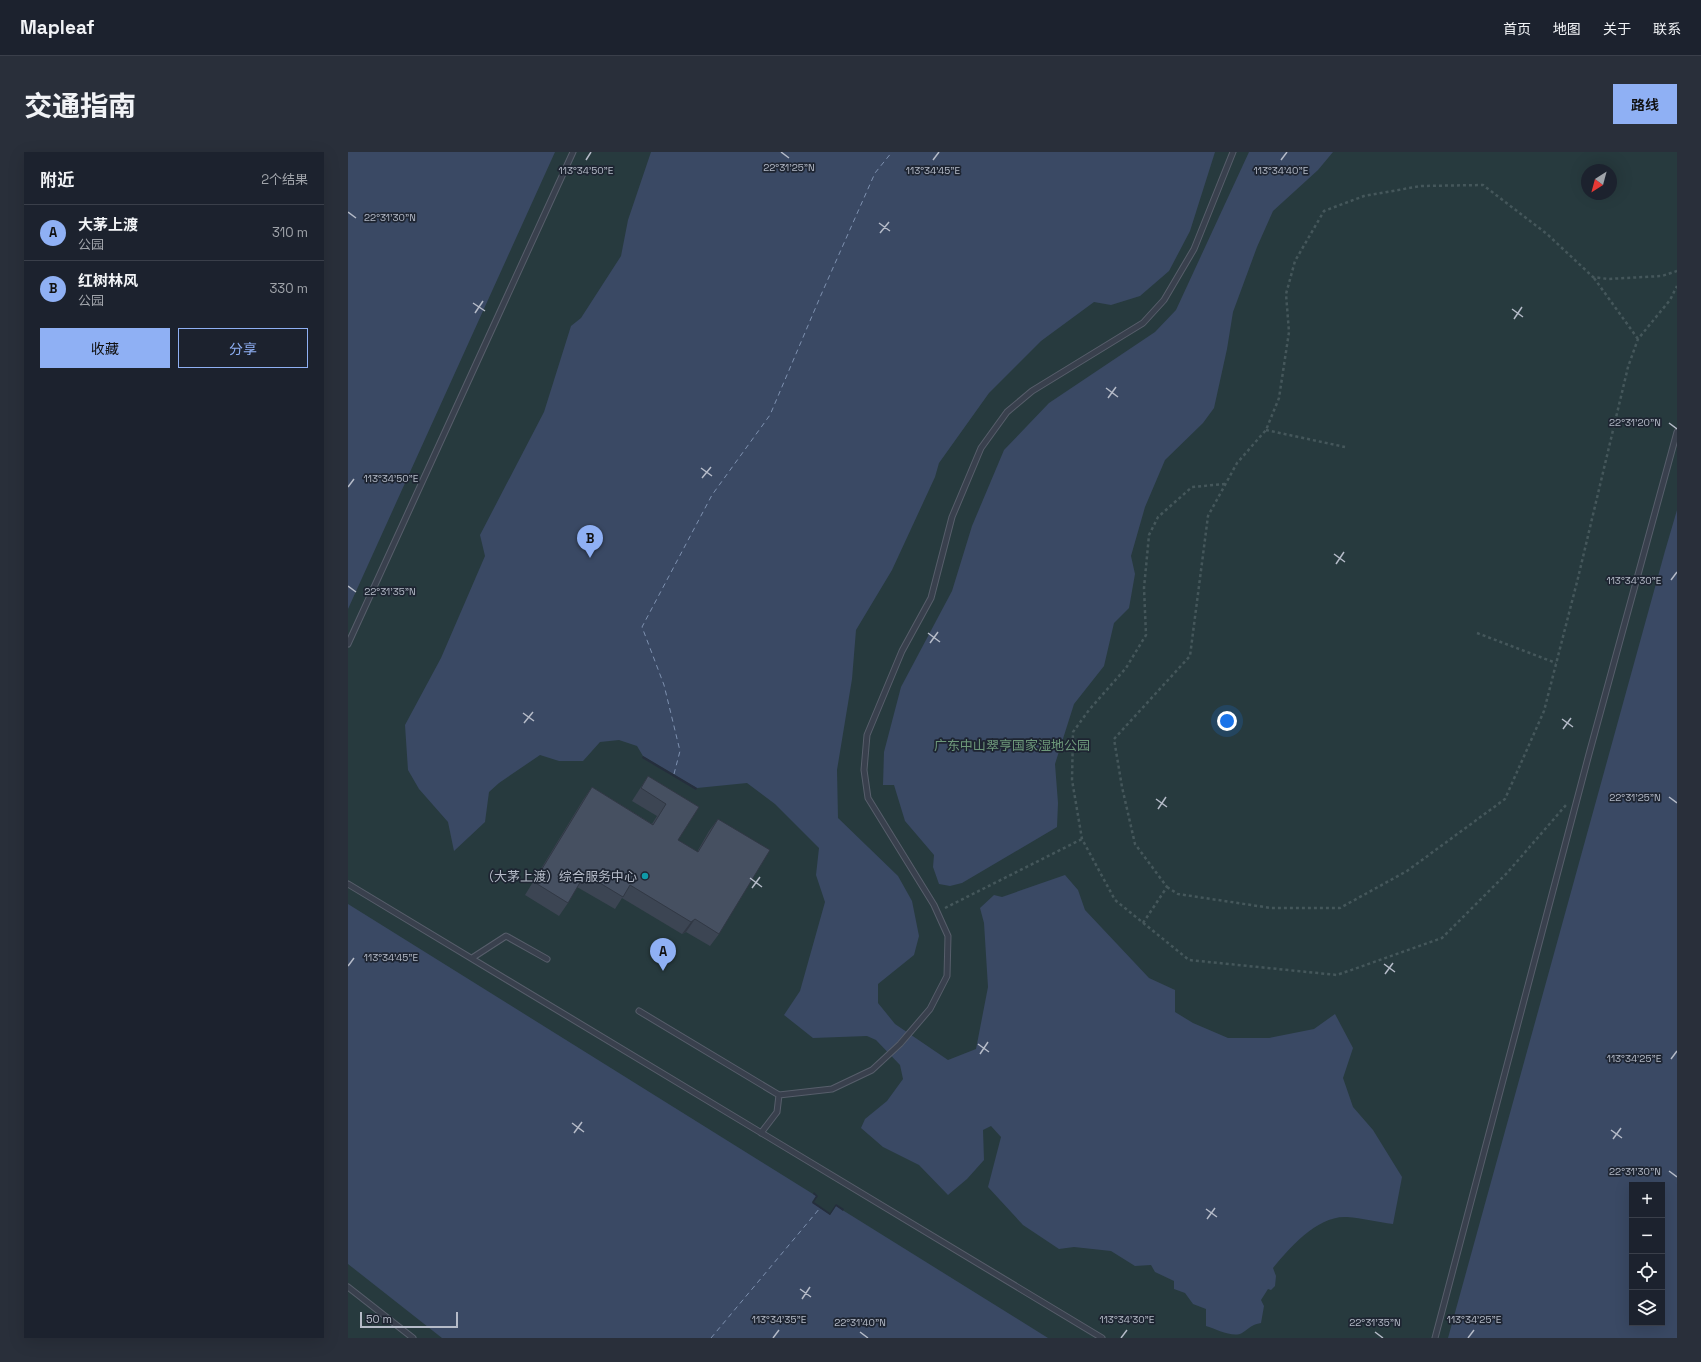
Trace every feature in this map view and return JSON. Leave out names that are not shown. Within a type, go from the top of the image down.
[{"type":"lane","points":[[348,644],[573,152]]},
{"type":"lane","points":[[640,1011],[779,1095],[832,1089],[872,1070],[910,1032],[930,1009],[947,976],[948,936],[937,912],[868,798],[864,770],[867,735],[902,651],[931,598],[952,516],[981,448],[1007,412],[1038,388],[1144,323],[1164,300],[1194,249],[1233,152]]},
{"type":"lane","points":[[1435,1338],[1579,790],[1677,432]]},
{"type":"lane","points":[[348,884],[761,1132],[840,1184],[1102,1338]]},
{"type":"lane","points":[[472,958],[506,936],[547,959]]},
{"type":"lane","points":[[761,1132],[777,1112],[779,1095]]},
{"type":"lane","points":[[348,1287],[413,1338]]},
{"type":"path","points":[[1638,339],[1593,277],[1547,234],[1483,185],[1421,186],[1364,196],[1324,211],[1295,261],[1286,294],[1289,332],[1279,398],[1266,430],[1237,462],[1208,516],[1190,656],[1114,739],[1122,787],[1135,844],[1167,888],[1178,894],[1271,908],[1340,908],[1408,870],[1505,799],[1544,711],[1628,367],[1638,339],[1670,300],[1677,286]]},
{"type":"path","points":[[1593,277],[1608,279],[1662,276],[1677,271]]},
{"type":"path","points":[[1266,430],[1345,447]]},
{"type":"path","points":[[1225,484],[1192,487],[1158,517],[1149,535],[1144,588],[1146,635],[1126,668],[1089,710],[1073,732],[1072,780],[1082,840],[1115,900],[1188,960],[1337,974],[1442,938],[1507,872],[1579,790]]},
{"type":"path","points":[[1477,633],[1556,663]]},
{"type":"path","points":[[937,912],[1082,840]]},
{"type":"path","points":[[1143,923],[1167,888]]},
{"type":"green space","name":"广东中山翠亨国家湿地公园","points":[[348,152],[1677,152],[1677,569],[1463,1338],[348,1338]]},
{"type":"water","points":[[348,152],[555,152],[348,609]]},
{"type":"water","points":[[651,152],[1215,152],[1190,231],[1169,271],[1140,296],[1111,305],[1094,302],[1041,341],[989,393],[939,463],[935,477],[892,570],[856,630],[852,679],[837,770],[838,818],[898,876],[912,901],[919,936],[914,955],[878,984],[878,1003],[895,1024],[948,1060],[976,1049],[988,987],[984,923],[980,908],[994,895],[1002,897],[1065,875],[1078,890],[1085,910],[1149,978],[1175,990],[1175,1012],[1193,1023],[1228,1038],[1269,1038],[1314,1029],[1335,1014],[1353,1048],[1343,1078],[1353,1107],[1373,1130],[1402,1177],[1393,1224],[1358,1218],[1336,1218],[1325,1221],[1305,1234],[1287,1251],[1273,1268],[1276,1276],[1275,1286],[1271,1290],[1268,1289],[1261,1300],[1264,1306],[1261,1323],[1253,1325],[1242,1333],[1229,1334],[1206,1326],[1206,1309],[1193,1304],[1185,1293],[1174,1289],[1174,1281],[1155,1272],[1151,1265],[1135,1266],[1111,1251],[1074,1247],[1059,1249],[1023,1225],[988,1187],[1001,1137],[991,1126],[983,1130],[984,1160],[967,1179],[948,1195],[919,1165],[883,1147],[861,1128],[865,1119],[887,1101],[903,1079],[900,1065],[876,1040],[867,1036],[813,1038],[784,1015],[800,991],[825,902],[816,875],[819,848],[775,804],[747,783],[697,788],[643,756],[637,746],[619,740],[600,742],[583,761],[559,761],[540,755],[499,783],[489,792],[485,822],[454,851],[448,822],[419,789],[408,770],[405,725],[441,658],[485,556],[480,535],[544,412],[571,326],[581,318],[621,256],[628,220]]},
{"type":"water","points":[[1249,152],[1333,152],[1318,170],[1273,211],[1257,247],[1233,312],[1227,349],[1214,408],[1203,423],[1165,460],[1145,507],[1131,556],[1135,574],[1129,608],[1114,623],[1104,666],[1074,704],[1055,764],[1058,803],[1057,827],[962,883],[950,886],[939,884],[933,867],[934,855],[905,821],[894,785],[883,785],[884,752],[901,687],[952,591],[972,526],[1004,450],[1049,403],[1155,332],[1176,310]]},
{"type":"water","points":[[1677,510],[1677,1338],[1448,1338],[1665,551]]},
{"type":"water","points":[[348,904],[813,1194],[816,1196],[812,1202],[830,1215],[836,1206],[1048,1338],[442,1338],[348,1264]]},
{"type":"pier","points":[[643,756],[697,788],[696,790],[642,758]]},
{"type":"pier","points":[[814,1192],[818,1196],[814,1202],[830,1213],[836,1204],[844,1209],[843,1211],[836,1206],[830,1215],[812,1203],[816,1196],[813,1194]]},
{"type":"building","name":"（大茅上渡）综合服务中心","points":[[648,776],[699,807],[678,840],[698,852],[718,819],[770,850],[719,934],[695,919],[691,922],[630,885],[623,897],[585,874],[568,903],[534,882],[592,787],[653,825],[666,804],[641,788]]},
{"type":"ferry route","points":[[674,774],[680,751],[664,685],[642,627],[712,495],[770,415],[875,173],[892,152]]},
{"type":"ferry route","points":[[711,1338],[820,1208]]},
{"type":"place","name":"红树林风","points":[[590,558]]},
{"type":"place","name":"（大茅上渡）综合服务中心","points":[[645,876]]},
{"type":"place","name":"大茅上渡","points":[[663,971]]}]
